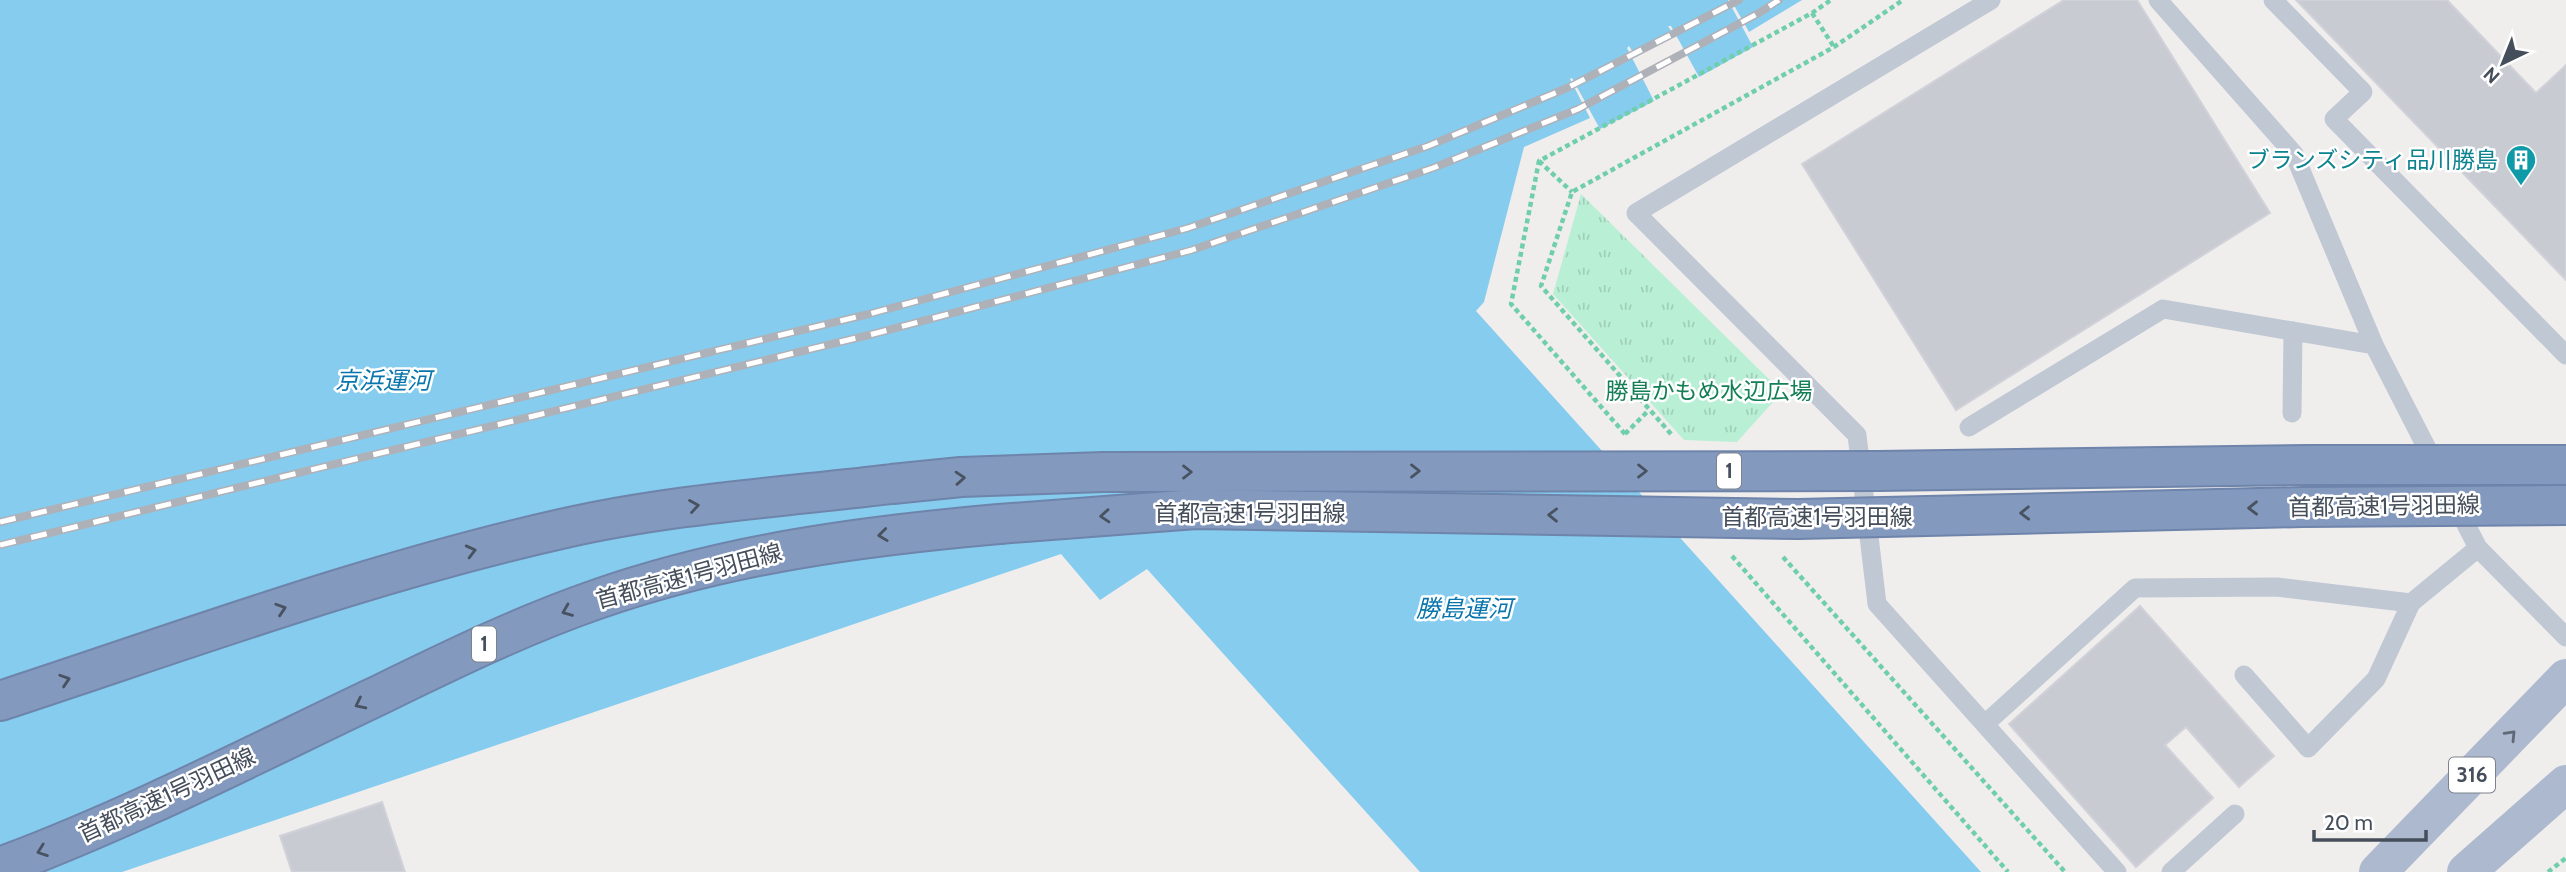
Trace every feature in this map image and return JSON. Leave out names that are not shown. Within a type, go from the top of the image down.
[{"type":"highway","name":"首都高速1号羽田線","points":[[0,701],[405,568],[563,528],[731,500],[961,477],[1103,472],[1878,471],[2309,465],[2566,465]]},
{"type":"highway","name":"首都高速1号羽田線","points":[[0,867],[167,797],[484,644],[595,600],[715,565],[765,553],[842,540],[930,530],[1196,509],[1798,519],[2302,507],[2566,505]]},
{"type":"main road","name":"316","points":[[2378,872],[2566,678]]},
{"type":"main road","points":[[2466,872],[2566,784]]},
{"type":"lane","points":[[1991,0],[1636,213],[1857,435],[1877,604],[2117,872]]},
{"type":"lane","points":[[2158,0],[2294,154],[2374,345],[2478,548],[2566,637]]},
{"type":"lane","points":[[2273,0],[2363,92],[2334,119],[2566,355]]},
{"type":"lane","points":[[1969,427],[2163,309],[2374,345]]},
{"type":"lane","points":[[2292,413],[2293,331]]},
{"type":"lane","points":[[2244,675],[2308,748],[2376,679],[2412,603],[2478,548]]},
{"type":"lane","points":[[1984,724],[2135,587],[2277,587],[2412,603]]},
{"type":"lane","points":[[2171,872],[2235,814]]},
{"type":"path","points":[[1539,161],[1812,13],[1831,0]]},
{"type":"path","points":[[1676,439],[1541,286],[1573,192],[1834,47],[1903,0]]},
{"type":"path","points":[[1812,13],[1834,47]]},
{"type":"path","points":[[1539,161],[1573,192]]},
{"type":"path","points":[[1539,161],[1511,304],[1634,444]]},
{"type":"path","points":[[1625,434],[1649,410]]},
{"type":"path","points":[[1775,548],[2064,872]]},
{"type":"path","points":[[1726,549],[2008,872]]},
{"type":"path","points":[[2548,872],[2566,858]]},
{"type":"green space","name":"勝島かもめ水辺広場","points":[[1581,194],[1782,392],[1737,442],[1684,440],[1553,294]]},
{"type":"water","name":"京浜運河","points":[[0,0],[1728,0],[1753,47],[1699,77],[1671,26],[1668,26],[1673,34],[1636,57],[1629,46],[1627,48],[1654,101],[1600,129],[1572,78],[1570,79],[1590,118],[1524,147],[1484,302],[1476,311],[1981,872],[1420,872],[1147,569],[1100,600],[1061,554],[122,872],[0,872]]},
{"type":"water","points":[[1731,0],[1802,0],[1749,32]]},
{"type":"building","points":[[2064,0],[2137,0],[2270,213],[1956,410],[1802,164]]},
{"type":"building","name":"ブランズシティ品川勝島","points":[[2296,0],[2447,0],[2536,93],[2566,65],[2566,280]]},
{"type":"building","points":[[2140,606],[2274,756],[2239,787],[2186,727],[2165,745],[2213,798],[2136,867],[2009,724]]},
{"type":"building","points":[[382,802],[405,872],[292,872],[280,836]]},
{"type":"railway","points":[[0,522],[869,314],[1188,228],[1428,146],[1567,88],[1739,0]]},
{"type":"railway","points":[[0,545],[873,334],[1192,250],[1433,168],[1578,109],[1779,0]]},
{"type":"place","name":"ブランズシティ品川勝島","points":[[2521,187]]},
{"type":"water label","name":"勝島運河","points":[[1464,609]]}]
